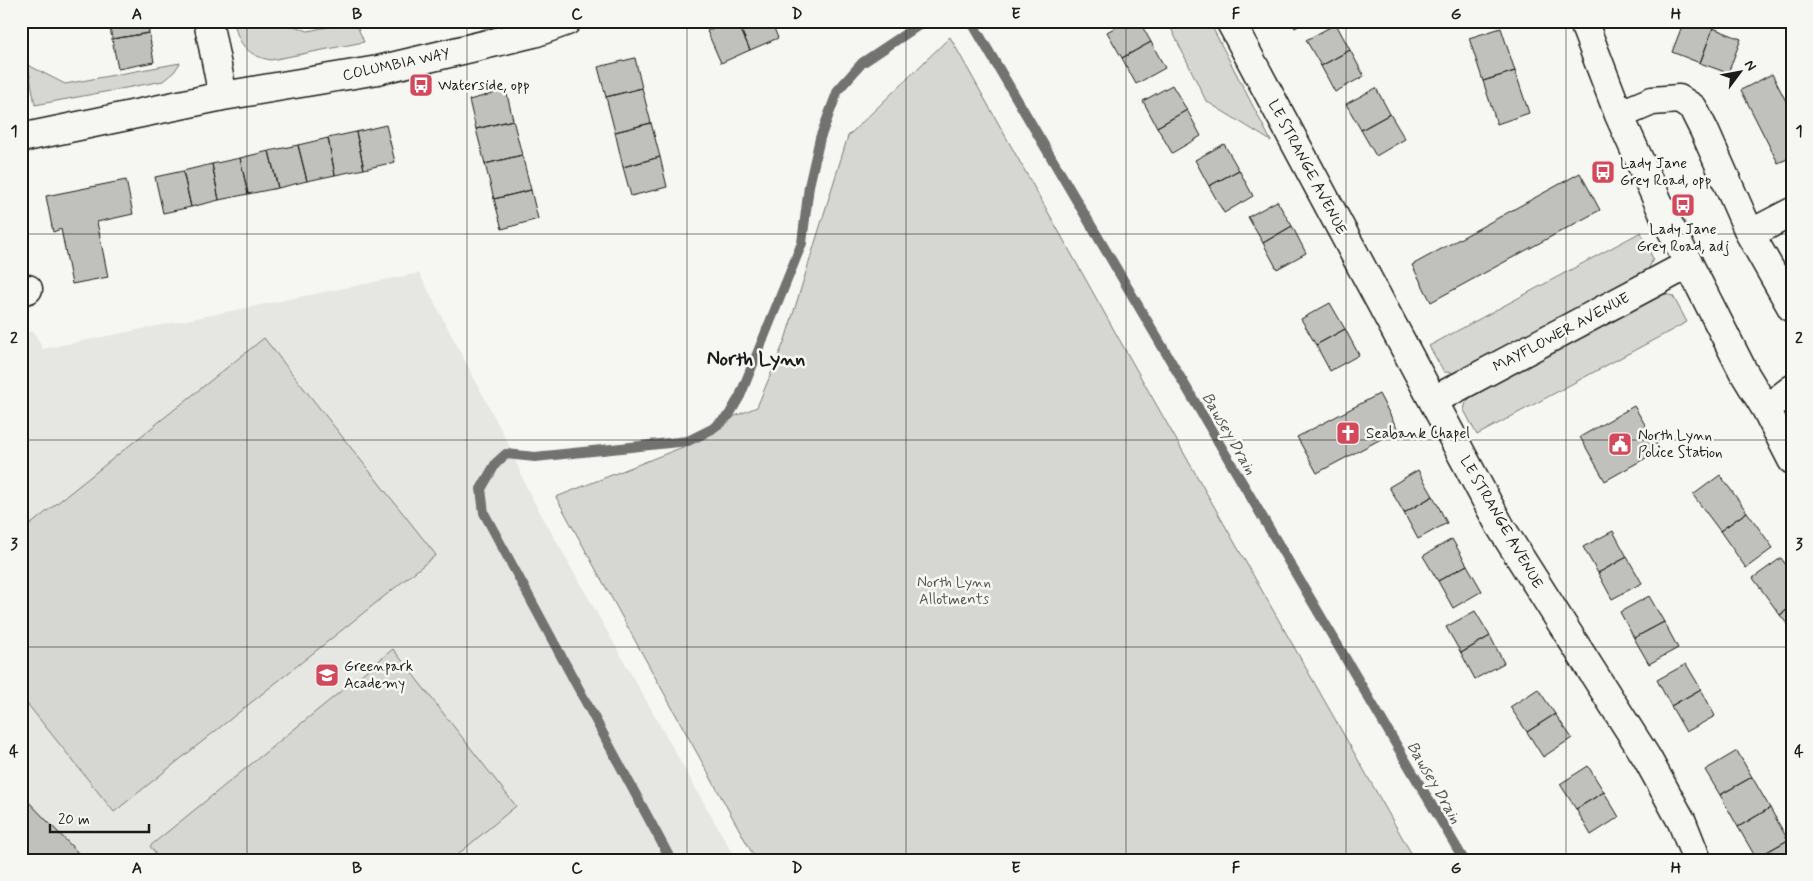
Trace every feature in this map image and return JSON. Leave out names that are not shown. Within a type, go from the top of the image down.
[{"type":"street","points":[[208,21],[223,96]]},
{"type":"street","name":"COLUMBIA WAY","points":[[21,138],[223,96],[378,70],[534,33],[567,21]]},
{"type":"street","name":"LE STRANGE AVENUE","points":[[1230,21],[1500,526],[1647,758],[1682,822],[1697,860]]},
{"type":"street","points":[[1582,21],[1619,115],[1688,264],[1743,371],[1766,409],[1792,460]]},
{"type":"street","points":[[1619,115],[1652,101],[1679,99],[1693,108],[1750,234],[1792,308]]},
{"type":"street","points":[[1750,234],[1792,212]]},
{"type":"street","name":"MAYFLOWER AVENUE","points":[[1434,400],[1688,264]]},
{"type":"street","points":[[1766,409],[1792,389]]},
{"type":"shaded area","name":"Greenpark Academy","points":[[419,273],[509,445],[528,491],[736,860],[21,860],[21,334],[33,331],[43,349]]},
{"type":"green space","points":[[264,21],[280,21],[308,31],[355,21],[364,42],[271,60],[258,56],[247,49],[243,45],[235,26]]},
{"type":"green space","points":[[1170,21],[1209,21],[1271,141],[1206,101],[1169,24]]},
{"type":"green space","name":"North Lynn Allotments","points":[[950,37],[1415,860],[756,860],[556,497],[703,439],[724,426],[735,416],[757,407],[785,340],[848,136]]},
{"type":"green space","points":[[180,63],[174,72],[163,81],[35,105],[28,65],[65,84]]},
{"type":"green space","points":[[1641,232],[1653,259],[1648,270],[1456,373],[1444,372],[1429,346]]},
{"type":"green space","points":[[1665,294],[1673,296],[1687,322],[1477,435],[1464,410],[1466,402],[1473,395],[1656,296]]},
{"type":"green space","points":[[264,338],[436,555],[114,812],[21,696],[21,532]]},
{"type":"green space","points":[[393,649],[516,806],[451,860],[160,860],[150,846]]},
{"type":"building","points":[[109,21],[147,21],[149,33],[112,39]]},
{"type":"building","points":[[731,21],[737,21],[750,50],[721,63],[707,31]]},
{"type":"building","points":[[737,21],[771,21],[778,38],[750,50]]},
{"type":"building","points":[[802,21],[816,21],[805,26]]},
{"type":"building","points":[[1127,21],[1139,21],[1151,42],[1122,58],[1107,32]]},
{"type":"building","points":[[1291,21],[1307,21],[1295,28]]},
{"type":"building","points":[[1684,21],[1696,21],[1713,28],[1700,63],[1672,52]]},
{"type":"building","points":[[1336,24],[1350,50],[1321,66],[1306,40]]},
{"type":"building","points":[[1501,28],[1515,71],[1483,81],[1469,38]]},
{"type":"building","points":[[1713,28],[1741,39],[1728,73],[1700,63]]},
{"type":"building","points":[[149,33],[154,62],[118,69],[112,39]]},
{"type":"building","points":[[1151,42],[1165,68],[1136,84],[1122,58]]},
{"type":"building","points":[[1350,50],[1364,76],[1335,92],[1321,66]]},
{"type":"building","points":[[635,58],[642,88],[606,97],[598,67]]},
{"type":"building","points":[[1515,71],[1529,113],[1497,124],[1483,81]]},
{"type":"building","points":[[1772,74],[1789,107],[1792,106],[1792,157],[1778,163],[1741,90]]},
{"type":"building","points":[[1172,85],[1187,110],[1157,127],[1143,101]]},
{"type":"building","points":[[642,88],[651,123],[615,132],[606,97]]},
{"type":"building","points":[[1376,88],[1390,114],[1361,130],[1346,104]]},
{"type":"building","points":[[506,90],[513,120],[476,129],[469,100]]},
{"type":"building","points":[[1187,110],[1201,136],[1172,153],[1157,127]]},
{"type":"building","points":[[1390,114],[1405,139],[1376,156],[1361,130]]},
{"type":"building","points":[[513,120],[522,155],[485,164],[476,129]]},
{"type":"building","points":[[651,123],[660,157],[623,167],[615,132]]},
{"type":"building","points":[[386,125],[395,162],[364,169],[356,132]]},
{"type":"building","points":[[356,132],[364,169],[335,175],[328,138]]},
{"type":"building","points":[[328,138],[335,175],[307,181],[298,145]]},
{"type":"building","points":[[1224,144],[1239,170],[1209,186],[1195,160]]},
{"type":"building","points":[[298,145],[307,181],[278,188],[269,151]]},
{"type":"building","points":[[269,151],[278,188],[248,194],[240,158]]},
{"type":"building","points":[[522,155],[531,190],[494,199],[485,164]]},
{"type":"building","points":[[660,157],[667,187],[631,196],[623,167]]},
{"type":"building","points":[[240,158],[248,194],[219,200],[212,164]]},
{"type":"building","points":[[212,164],[219,200],[191,207],[183,171]]},
{"type":"building","points":[[1239,170],[1253,196],[1224,213],[1209,186]]},
{"type":"building","points":[[183,171],[191,207],[163,213],[155,177]]},
{"type":"building","points":[[1580,173],[1600,210],[1431,302],[1412,265]]},
{"type":"building","points":[[126,180],[133,214],[97,222],[108,277],[72,284],[61,229],[53,232],[46,196]]},
{"type":"building","points":[[531,190],[538,219],[502,229],[494,199]]},
{"type":"building","points":[[1277,201],[1292,226],[1263,243],[1248,217]]},
{"type":"building","points":[[1292,226],[1306,253],[1277,269],[1263,243]]},
{"type":"building","points":[[1330,303],[1345,329],[1316,345],[1301,319]]},
{"type":"building","points":[[1345,329],[1359,355],[1330,371],[1316,345]]},
{"type":"building","name":"Seabank Chapel","points":[[1379,394],[1398,430],[1317,473],[1297,437]]},
{"type":"building","name":"North Lynn Police Station","points":[[1634,406],[1660,450],[1605,481],[1580,437]]},
{"type":"building","points":[[1418,470],[1433,496],[1404,513],[1389,487]]},
{"type":"building","points":[[1720,475],[1747,512],[1720,531],[1693,495]]},
{"type":"building","points":[[1433,496],[1447,523],[1418,539],[1404,513]]},
{"type":"building","points":[[1747,512],[1773,548],[1746,568],[1720,531]]},
{"type":"building","points":[[1613,531],[1627,557],[1598,573],[1583,547]]},
{"type":"building","points":[[1452,539],[1467,565],[1438,581],[1423,556]]},
{"type":"building","points":[[1627,557],[1642,583],[1612,599],[1598,573]]},
{"type":"building","points":[[1781,558],[1792,573],[1792,606],[1780,615],[1753,578]]},
{"type":"building","points":[[1467,565],[1482,591],[1453,608],[1438,581]]},
{"type":"building","points":[[1649,596],[1664,622],[1634,638],[1620,612]]},
{"type":"building","points":[[1792,606],[1792,630],[1780,615]]},
{"type":"building","points":[[1475,611],[1490,636],[1461,653],[1446,627]]},
{"type":"building","points":[[1664,622],[1678,648],[1649,664],[1634,638]]},
{"type":"building","points":[[1490,636],[1504,663],[1475,679],[1461,653]]},
{"type":"building","points":[[1686,664],[1701,689],[1671,706],[1657,680]]},
{"type":"building","points":[[1538,689],[1555,714],[1527,732],[1510,707]]},
{"type":"building","points":[[1701,689],[1715,716],[1686,732],[1671,706]]},
{"type":"building","points":[[1555,714],[1572,738],[1543,757],[1527,732]]},
{"type":"building","points":[[1737,751],[1752,777],[1720,795],[1705,770]]},
{"type":"building","points":[[1588,766],[1604,792],[1576,809],[1560,784]]},
{"type":"building","points":[[1752,777],[1770,808],[1738,827],[1720,795]]},
{"type":"building","points":[[1604,792],[1619,817],[1591,835],[1576,809]]},
{"type":"building","points":[[21,794],[85,860],[21,860]]},
{"type":"building","points":[[1770,808],[1788,840],[1756,858],[1738,827]]},
{"type":"building","points":[[1788,840],[1792,847],[1792,860],[1757,860],[1756,858]]},
{"type":"waterway","points":[[671,860],[484,513],[481,489],[496,463],[506,454],[535,457],[688,441],[712,429],[729,415],[740,396],[802,243],[809,186],[820,138],[838,90],[862,63],[925,21]]},
{"type":"waterway","name":"Bawsey Drain","points":[[971,21],[1464,860]]},
{"type":"place","name":"Waterside, opp","points":[[421,85]]},
{"type":"place","name":"Lady Jane Grey Road, opp","points":[[1603,172]]},
{"type":"place","name":"Lady Jane Grey Road, adj","points":[[1683,205]]},
{"type":"place","name":"Seabank Chapel","points":[[1348,433]]},
{"type":"place","name":"North Lynn Police Station","points":[[1620,444]]},
{"type":"place","name":"Greenpark Academy","points":[[327,675]]},
{"type":"district","name":"North Lynn","points":[[756,358]]}]
